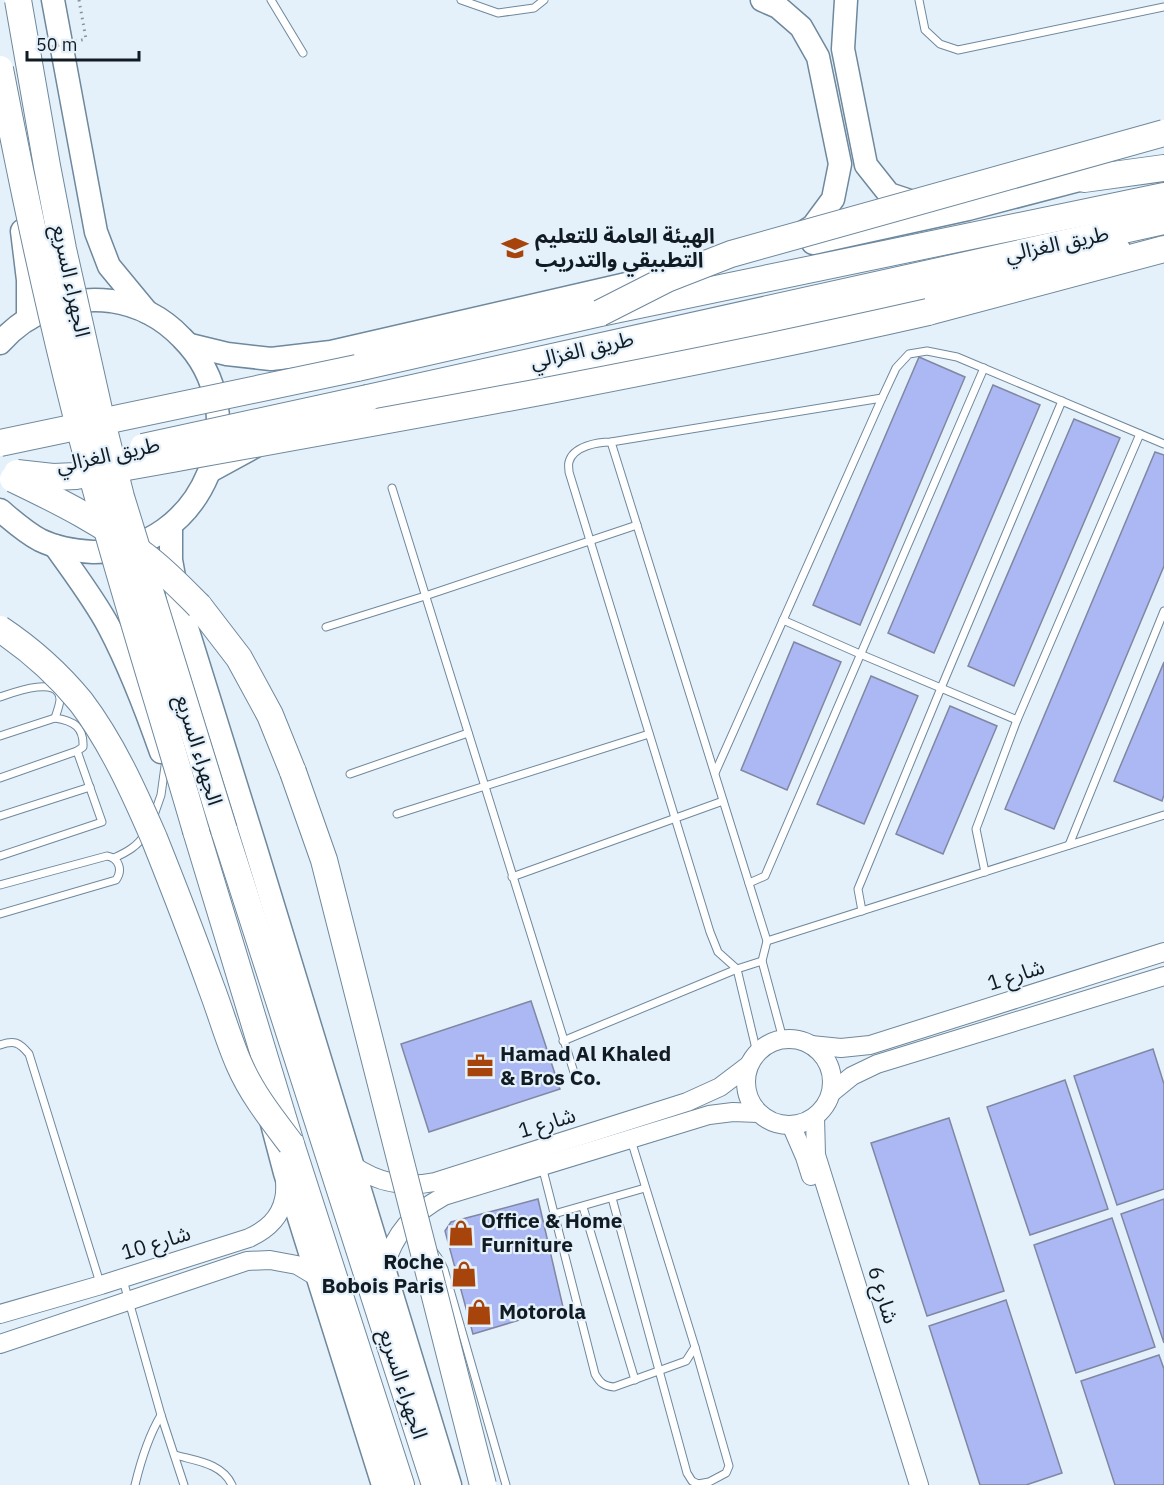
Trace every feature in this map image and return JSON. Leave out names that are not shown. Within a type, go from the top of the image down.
[{"type":"highway","name":"الجهراء السريع","points":[[18,0],[63,249],[121,496],[224,830],[435,1485]]},
{"type":"highway","name":"الجهراء السريع","points":[[0,69],[53,318],[96,490],[291,1144],[400,1485]]},
{"type":"highway","points":[[600,313],[667,279],[731,254],[1164,132]]},
{"type":"highway","points":[[1084,179],[1164,168]]},
{"type":"highway","name":"طريق الغزالي","points":[[0,443],[357,368],[600,313],[1164,196]]},
{"type":"highway","name":"طريق الغزالي","points":[[6,475],[67,464],[1164,221]]},
{"type":"highway","points":[[1096,235],[1164,233]]},
{"type":"highway","points":[[6,475],[76,476],[464,407],[834,334],[928,312],[1164,249]]},
{"type":"highway","points":[[6,475],[51,497],[113,533],[173,579],[199,606],[239,658],[270,715],[324,860],[483,1485]]},
{"type":"highway","points":[[0,629],[19,642],[52,671],[80,702],[106,740],[137,800],[168,874],[239,1064],[261,1103],[291,1144]]},
{"type":"main road","name":"الجهراء السريع","points":[[53,0],[96,232],[109,266],[147,312]]},
{"type":"main road","points":[[762,0],[778,7],[801,27],[818,57],[840,164],[833,199],[813,226],[772,251]]},
{"type":"main road","points":[[846,0],[843,49],[866,165],[889,194],[920,205],[968,209]]},
{"type":"main road","name":"الجهراء السريع","points":[[0,114],[24,242],[28,280],[28,319]]},
{"type":"main road","points":[[189,345],[227,354],[271,359],[331,352],[772,251],[968,209],[1164,158]]},
{"type":"main road","name":"طريق الغزالي","points":[[210,471],[259,444],[297,429],[1164,240]]},
{"type":"main road","points":[[0,343],[28,319],[60,305],[86,301],[113,302],[130,306],[162,320],[189,345],[211,381],[219,418],[217,445],[210,471],[201,491],[171,525],[151,538],[128,547],[104,552],[79,551],[41,541],[25,532],[0,510]]},
{"type":"main road","name":"الجهراء السريع","points":[[171,525],[171,560],[178,599],[450,1485]]},
{"type":"main road","name":"الجهراء السريع","points":[[56,546],[109,626],[128,665],[151,724],[285,1173],[383,1485]]},
{"type":"street","name":"شارع 1","points":[[811,1045],[841,1048],[870,1045],[1164,952]]},
{"type":"street","name":"شارع 1","points":[[831,1093],[852,1076],[877,1064],[1164,976]]},
{"type":"street","points":[[783,1039],[797,1040],[811,1045],[822,1054],[829,1066],[832,1079],[831,1093],[825,1107],[815,1117],[792,1127],[771,1122],[758,1113],[748,1098],[745,1082],[753,1059],[769,1044],[783,1039]]},
{"type":"street","name":"شارع 1","points":[[628,1130],[720,1087],[753,1059]]},
{"type":"street","name":"شارع 1","points":[[352,1165],[385,1182],[404,1185],[423,1184],[539,1158],[628,1130],[709,1115],[733,1112],[758,1113]]},
{"type":"street","name":"شارع 6","points":[[815,1117],[816,1155],[919,1485]]},
{"type":"street","name":"شارع 6","points":[[792,1127],[805,1157],[906,1485]]},
{"type":"street","name":"شارع 1","points":[[384,1268],[388,1254],[400,1240],[414,1216],[426,1207],[444,1197],[539,1158]]},
{"type":"street","name":"شارع 10","points":[[0,1314],[249,1238],[265,1230],[277,1218],[284,1199],[285,1173]]},
{"type":"street","points":[[0,1344],[248,1261],[270,1260],[297,1265],[317,1276]]},
{"type":"lane","points":[[272,0],[303,53]]},
{"type":"lane","points":[[461,0],[498,13],[534,8],[544,0]]},
{"type":"lane","points":[[919,0],[925,30],[940,44],[958,50],[1164,7]]},
{"type":"lane","points":[[715,773],[882,398],[897,368],[909,354],[927,351],[957,357],[1164,444]]},
{"type":"lane","points":[[749,883],[765,876],[984,368]]},
{"type":"lane","points":[[753,1059],[736,969],[718,952],[710,932],[569,472],[569,461],[575,451],[597,442],[611,442],[882,398]]},
{"type":"lane","points":[[862,911],[858,889],[1062,401]]},
{"type":"lane","points":[[985,872],[976,829],[1017,720],[1140,434]]},
{"type":"lane","points":[[611,442],[767,941],[762,961],[783,1039]]},
{"type":"lane","points":[[392,488],[577,1082]]},
{"type":"lane","points":[[326,627],[637,525]]},
{"type":"lane","points":[[1069,845],[1164,611]]},
{"type":"lane","points":[[783,620],[1017,720]]},
{"type":"lane","points":[[0,697],[31,687],[52,687],[58,692],[60,699],[55,718]]},
{"type":"lane","points":[[0,736],[55,718],[78,726],[84,737],[83,747],[77,751],[0,778]]},
{"type":"lane","points":[[350,774],[468,733]]},
{"type":"lane","points":[[398,814],[650,734]]},
{"type":"lane","points":[[0,855],[102,822],[77,751]]},
{"type":"lane","points":[[114,858],[130,851],[143,838],[161,795],[165,766]]},
{"type":"lane","points":[[0,816],[90,787]]},
{"type":"lane","points":[[512,877],[723,801]]},
{"type":"lane","points":[[767,941],[1164,815]]},
{"type":"lane","points":[[0,885],[107,856],[118,862],[120,870],[116,880],[0,914]]},
{"type":"lane","points":[[563,1041],[736,969],[762,961]]},
{"type":"lane","points":[[0,1045],[13,1042],[22,1045],[29,1054],[101,1285]]},
{"type":"lane","points":[[612,1198],[687,1473],[692,1481],[698,1484],[710,1482],[726,1473],[729,1466],[628,1130]]},
{"type":"lane","points":[[539,1158],[594,1374],[599,1382],[606,1387],[614,1387],[635,1380],[686,1361],[695,1347]]},
{"type":"lane","points":[[554,1214],[645,1188]]},
{"type":"lane","points":[[583,1207],[635,1380]]},
{"type":"lane","points":[[414,1242],[433,1251],[444,1269],[506,1485]]},
{"type":"lane","points":[[122,1277],[184,1485]]},
{"type":"lane","points":[[439,1337],[451,1325],[459,1323]]},
{"type":"lane","points":[[135,1485],[147,1441],[161,1414]]},
{"type":"lane","points":[[175,1455],[213,1466],[227,1476],[232,1485]]},
{"type":"path","points":[[79,0],[86,39]]},
{"type":"building","points":[[919,357],[965,377],[860,625],[813,605]]},
{"type":"building","points":[[993,385],[1040,405],[934,653],[888,633]]},
{"type":"building","points":[[1074,419],[1120,438],[1014,686],[968,666]]},
{"type":"building","points":[[1155,452],[1164,455],[1164,566],[1054,829],[1005,809]]},
{"type":"building","points":[[794,642],[841,662],[787,790],[741,770]]},
{"type":"building","points":[[1164,662],[1164,795],[1162,801],[1114,781]]},
{"type":"building","points":[[871,676],[918,696],[864,824],[817,804]]},
{"type":"building","points":[[950,706],[997,726],[943,854],[896,834]]},
{"type":"building","name":"Hamad Al Khaled & Bros Co.","points":[[531,1001],[560,1089],[429,1132],[401,1044]]},
{"type":"building","points":[[1153,1049],[1164,1084],[1164,1189],[1117,1205],[1074,1076]]},
{"type":"building","points":[[1065,1080],[1108,1209],[1030,1235],[987,1107]]},
{"type":"building","points":[[949,1118],[1004,1291],[927,1316],[871,1143]]},
{"type":"building","points":[[538,1199],[563,1307],[473,1334],[445,1231],[451,1222]]},
{"type":"building","points":[[1164,1199],[1164,1343],[1121,1214]]},
{"type":"building","points":[[1112,1218],[1155,1347],[1076,1373],[1034,1245]]},
{"type":"building","points":[[1006,1300],[1062,1473],[1026,1485],[980,1485],[929,1326]]},
{"type":"building","points":[[1159,1355],[1164,1369],[1164,1485],[1115,1485],[1081,1381]]},
{"type":"place","name":"الهيئة العامة للتعليم التطبيقي والتدريب","points":[[515,248]]},
{"type":"place","name":"Hamad Al Khaled & Bros Co.","points":[[480,1066]]},
{"type":"place","name":"Office & Home Furniture","points":[[461,1233]]},
{"type":"place","name":"Roche Bobois Paris","points":[[464,1274]]},
{"type":"place","name":"Motorola","points":[[479,1312]]}]
